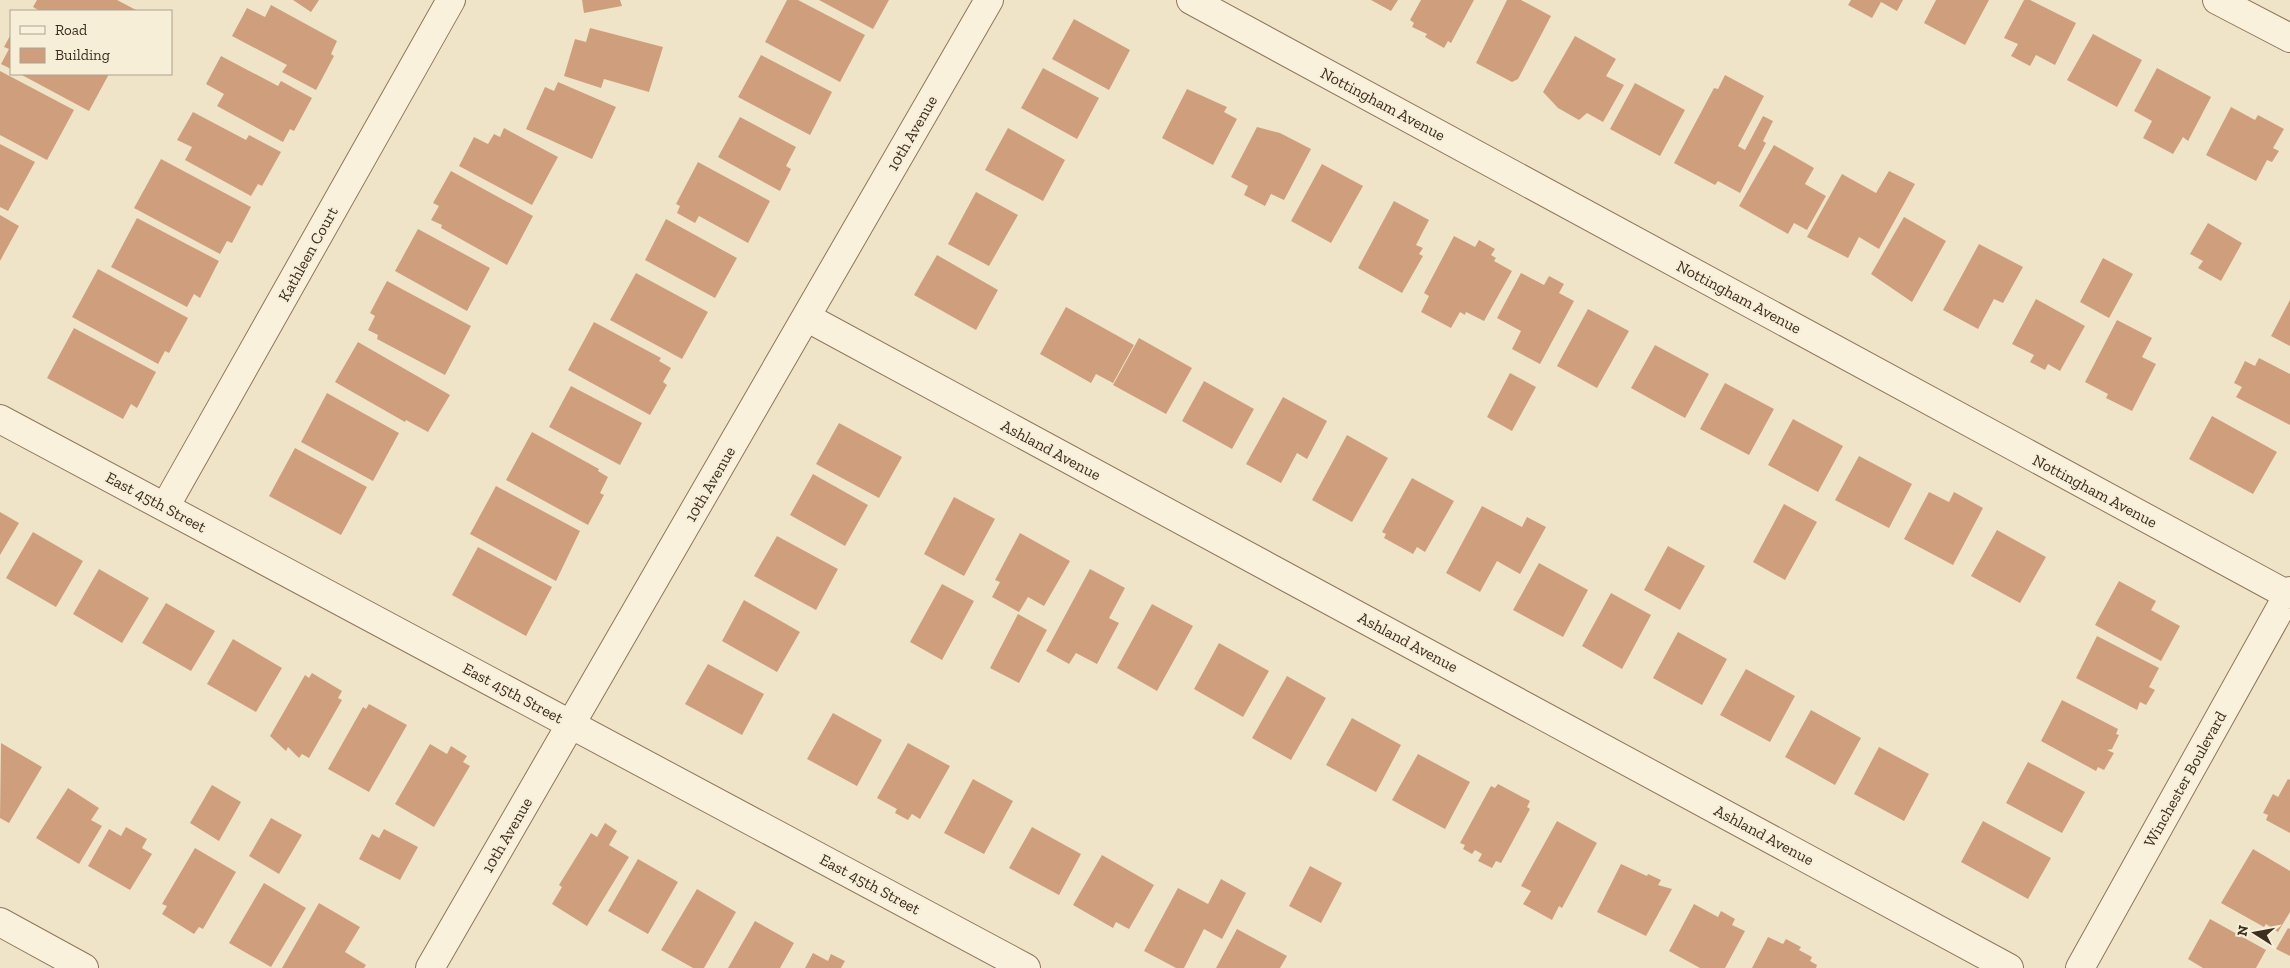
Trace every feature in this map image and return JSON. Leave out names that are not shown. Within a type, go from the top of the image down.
[{"type":"street","name":"Kathleen Court","points":[[165,507],[451,0]]},
{"type":"street","name":"10th Avenue","points":[[430,968],[989,0]]},
{"type":"street","name":"Nottingham Avenue","points":[[1191,0],[2289,593]]},
{"type":"street","points":[[2217,0],[2290,38]]},
{"type":"street","name":"Ashland Avenue","points":[[806,317],[2009,968]]},
{"type":"street","name":"East 45th Street","points":[[0,419],[1026,968]]},
{"type":"street","name":"Winchester Boulevard","points":[[2080,968],[2289,593]]},
{"type":"street","points":[[0,922],[84,968]]},
{"type":"building","points":[[37,0],[117,0],[136,10],[38,10],[33,7]]},
{"type":"building","points":[[293,0],[319,0],[311,12]]},
{"type":"building","points":[[582,0],[620,0],[622,6],[584,13]]},
{"type":"building","points":[[787,0],[798,0],[865,35],[840,82],[765,42]]},
{"type":"building","points":[[819,0],[889,0],[873,29]]},
{"type":"building","points":[[1371,0],[1398,0],[1391,11]]},
{"type":"building","points":[[1421,0],[1474,0],[1451,43],[1448,41],[1444,48],[1425,37],[1427,34],[1412,27],[1414,23],[1410,20]]},
{"type":"building","points":[[1507,0],[1521,0],[1551,16],[1518,79],[1512,82],[1476,63]]},
{"type":"building","points":[[1851,0],[1903,0],[1897,11],[1881,2],[1872,18],[1848,5]]},
{"type":"building","points":[[1936,0],[1989,0],[1965,45],[1924,23]]},
{"type":"building","points":[[2024,0],[2030,0],[2076,23],[2055,65],[2036,55],[2030,66],[2011,56],[2018,44],[2004,38]]},
{"type":"building","points":[[271,5],[337,41],[331,54],[334,56],[316,90],[282,72],[287,65],[232,36],[247,8],[265,17]]},
{"type":"building","points":[[1074,19],[1130,50],[1109,90],[1052,59]]},
{"type":"building","points":[[590,28],[663,47],[649,92],[604,79],[601,88],[564,76],[575,39],[586,42]]},
{"type":"building","points":[[2093,34],[2142,60],[2117,107],[2067,80]]},
{"type":"building","points":[[10,36],[10,68],[1,64],[9,49],[4,47]]},
{"type":"building","points":[[1575,36],[1616,59],[1606,76],[1624,85],[1603,122],[1587,113],[1579,120],[1558,108],[1543,92]]},
{"type":"building","points":[[761,55],[832,92],[810,135],[738,97]]},
{"type":"building","points":[[221,56],[278,86],[281,81],[312,98],[294,131],[290,129],[283,142],[217,106],[224,94],[206,84]]},
{"type":"building","points":[[1043,68],[1099,98],[1077,139],[1021,108]]},
{"type":"building","points":[[2157,68],[2211,97],[2188,141],[2183,137],[2173,154],[2143,138],[2152,121],[2134,111]]},
{"type":"building","points":[[0,71],[74,110],[47,160],[0,135]]},
{"type":"building","points":[[22,75],[108,75],[89,111]]},
{"type":"building","points":[[1725,75],[1764,96],[1738,146],[1745,150],[1763,116],[1773,121],[1763,141],[1766,143],[1740,193],[1718,181],[1715,185],[1674,163],[1714,88],[1718,89]]},
{"type":"building","points":[[558,82],[616,107],[592,159],[526,129],[545,87],[554,91]]},
{"type":"building","points":[[1635,83],[1685,110],[1660,156],[1610,129]]},
{"type":"building","points":[[1187,89],[1227,107],[1224,112],[1237,119],[1213,165],[1162,138]]},
{"type":"building","points":[[2231,107],[2255,120],[2258,115],[2284,129],[2273,148],[2279,151],[2272,162],[2267,160],[2256,181],[2206,155]]},
{"type":"building","points":[[193,112],[246,140],[249,135],[281,152],[262,186],[258,184],[251,196],[185,160],[192,147],[177,140]]},
{"type":"building","points":[[740,117],[796,147],[786,166],[791,169],[780,191],[718,157]]},
{"type":"building","points":[[1257,127],[1280,133],[1311,149],[1284,200],[1271,194],[1265,206],[1244,195],[1248,186],[1231,177]]},
{"type":"building","points":[[504,128],[558,157],[532,205],[459,166],[474,137],[488,144],[494,134],[500,137]]},
{"type":"building","points":[[1008,128],[1065,160],[1043,201],[985,170]]},
{"type":"building","points":[[0,144],[35,162],[8,211],[0,207]]},
{"type":"building","points":[[1774,145],[1814,168],[1805,184],[1826,196],[1807,230],[1794,223],[1788,234],[1739,206]]},
{"type":"building","points":[[161,159],[251,207],[232,243],[227,241],[220,254],[134,208]]},
{"type":"building","points":[[698,162],[770,201],[748,243],[699,216],[695,223],[677,213],[680,206],[676,204]]},
{"type":"building","points":[[1322,164],[1363,186],[1331,243],[1291,221]]},
{"type":"building","points":[[451,171],[533,216],[507,265],[441,228],[442,225],[431,220],[439,206],[433,203]]},
{"type":"building","points":[[1889,171],[1915,184],[1879,249],[1859,237],[1848,258],[1807,237],[1842,174],[1876,193]]},
{"type":"building","points":[[976,192],[1018,215],[989,266],[948,244]]},
{"type":"building","points":[[1394,201],[1429,220],[1416,245],[1423,248],[1419,254],[1423,256],[1402,293],[1358,268]]},
{"type":"building","points":[[0,215],[19,226],[0,261]]},
{"type":"building","points":[[1904,217],[1946,241],[1912,302],[1871,274]]},
{"type":"building","points":[[137,218],[219,261],[200,298],[194,294],[187,307],[111,267]]},
{"type":"building","points":[[666,219],[737,258],[715,298],[645,260]]},
{"type":"building","points":[[2208,223],[2242,243],[2221,281],[2198,268],[2203,261],[2190,254]]},
{"type":"building","points":[[418,229],[490,268],[467,311],[395,271]]},
{"type":"building","points":[[1454,236],[1475,247],[1479,240],[1495,249],[1491,255],[1496,258],[1494,261],[1512,271],[1484,321],[1466,312],[1465,315],[1460,312],[1451,328],[1421,312],[1429,296],[1424,293]]},
{"type":"building","points":[[1979,244],[2023,267],[2003,303],[1994,299],[1978,329],[1943,310]]},
{"type":"building","points":[[937,255],[998,290],[976,330],[914,295]]},
{"type":"building","points":[[2103,258],[2133,274],[2109,318],[2080,302]]},
{"type":"building","points":[[98,269],[188,318],[169,353],[165,351],[158,364],[72,317]]},
{"type":"building","points":[[636,273],[708,312],[682,359],[610,320]]},
{"type":"building","points":[[1521,273],[1544,285],[1549,276],[1564,284],[1559,293],[1574,301],[1540,364],[1512,349],[1521,331],[1497,318]]},
{"type":"building","points":[[387,281],[471,326],[445,375],[377,339],[378,335],[368,330],[375,316],[370,313]]},
{"type":"building","points":[[2036,299],[2085,326],[2060,371],[2048,364],[2045,370],[2030,362],[2034,355],[2012,344]]},
{"type":"building","points":[[2290,300],[2290,346],[2271,336]]},
{"type":"building","points":[[1066,307],[1134,345],[1113,383],[1096,374],[1091,383],[1040,354]]},
{"type":"building","points":[[1588,309],[1629,331],[1597,388],[1557,366]]},
{"type":"building","points":[[2117,320],[2152,338],[2142,357],[2156,364],[2132,411],[2106,398],[2108,394],[2085,382]]},
{"type":"building","points":[[594,322],[661,358],[659,361],[671,368],[663,382],[667,385],[650,415],[568,370]]},
{"type":"building","points":[[74,328],[156,372],[137,408],[131,404],[123,419],[47,378]]},
{"type":"building","points":[[1139,338],[1192,368],[1166,414],[1113,385]]},
{"type":"building","points":[[358,342],[450,395],[428,432],[406,420],[405,422],[335,382]]},
{"type":"building","points":[[1655,345],[1709,374],[1685,418],[1631,388]]},
{"type":"building","points":[[2259,358],[2290,374],[2290,425],[2236,397],[2242,387],[2234,383],[2245,361],[2255,366]]},
{"type":"building","points":[[1510,373],[1536,387],[1512,431],[1487,417]]},
{"type":"building","points":[[1204,381],[1254,409],[1232,449],[1182,421]]},
{"type":"building","points":[[1725,383],[1774,409],[1749,455],[1700,429]]},
{"type":"building","points":[[571,386],[642,423],[620,465],[549,427]]},
{"type":"building","points":[[327,393],[399,433],[373,481],[301,442]]},
{"type":"building","points":[[1283,397],[1327,421],[1307,459],[1297,453],[1281,483],[1246,464]]},
{"type":"building","points":[[2212,416],[2277,452],[2253,494],[2189,459]]},
{"type":"building","points":[[1793,419],[1843,446],[1818,492],[1768,465]]},
{"type":"building","points":[[839,423],[902,457],[879,498],[816,464]]},
{"type":"building","points":[[532,432],[599,469],[598,471],[608,477],[600,493],[604,495],[588,525],[506,480]]},
{"type":"building","points":[[1347,435],[1388,458],[1352,522],[1312,500]]},
{"type":"building","points":[[295,448],[367,487],[341,535],[269,496]]},
{"type":"building","points":[[1859,456],[1912,484],[1889,528],[1835,500]]},
{"type":"building","points":[[813,474],[868,505],[845,546],[790,515]]},
{"type":"building","points":[[1412,478],[1454,501],[1425,552],[1417,547],[1413,554],[1384,538],[1386,534],[1382,532]]},
{"type":"building","points":[[496,486],[580,531],[556,581],[470,534]]},
{"type":"building","points":[[1929,492],[1949,502],[1954,492],[1983,508],[1953,565],[1904,539]]},
{"type":"building","points":[[954,497],[995,519],[964,576],[924,554]]},
{"type":"building","points":[[1784,504],[1817,522],[1785,580],[1753,562]]},
{"type":"building","points":[[1482,506],[1522,527],[1527,517],[1546,527],[1520,574],[1497,561],[1480,592],[1446,573]]},
{"type":"building","points":[[0,512],[19,523],[0,555]]},
{"type":"building","points":[[1997,530],[2046,557],[2020,603],[1971,576]]},
{"type":"building","points":[[33,532],[83,561],[56,607],[6,578]]},
{"type":"building","points":[[1020,533],[1070,561],[1044,606],[1028,597],[1019,612],[992,597],[1000,582],[995,580]]},
{"type":"building","points":[[777,536],[838,569],[816,610],[754,576]]},
{"type":"building","points":[[1668,546],[1705,566],[1680,610],[1644,590]]},
{"type":"building","points":[[478,547],[552,587],[526,636],[452,595]]},
{"type":"building","points":[[1539,563],[1588,590],[1563,637],[1513,610]]},
{"type":"building","points":[[99,569],[149,598],[122,643],[73,614]]},
{"type":"building","points":[[1090,569],[1125,588],[1109,618],[1119,623],[1097,664],[1076,653],[1069,664],[1046,651]]},
{"type":"building","points":[[2119,581],[2156,601],[2151,610],[2180,626],[2161,661],[2095,625]]},
{"type":"building","points":[[942,584],[974,601],[942,660],[910,642]]},
{"type":"building","points":[[1611,593],[1651,615],[1622,669],[1582,646]]},
{"type":"building","points":[[744,600],[800,632],[777,672],[722,641]]},
{"type":"building","points":[[166,603],[215,631],[191,671],[142,643]]},
{"type":"building","points":[[1152,604],[1193,626],[1157,691],[1117,668]]},
{"type":"building","points":[[1018,614],[1047,630],[1019,683],[990,668]]},
{"type":"building","points":[[1678,632],[1727,659],[1702,705],[1653,678]]},
{"type":"building","points":[[2097,636],[2159,668],[2149,687],[2155,690],[2146,705],[2140,702],[2137,710],[2076,678]]},
{"type":"building","points":[[233,639],[282,668],[256,712],[207,684]]},
{"type":"building","points":[[1219,643],[1269,671],[1243,717],[1194,689]]},
{"type":"building","points":[[708,664],[764,694],[742,735],[685,704]]},
{"type":"building","points":[[1746,669],[1795,696],[1770,742],[1720,715]]},
{"type":"building","points":[[312,673],[342,691],[338,698],[342,700],[309,758],[302,754],[299,758],[288,747],[286,751],[270,736],[305,675],[309,678]]},
{"type":"building","points":[[1287,676],[1326,698],[1291,760],[1252,738]]},
{"type":"building","points":[[2062,700],[2118,729],[2116,734],[2119,735],[2112,749],[2107,750],[2114,753],[2104,770],[2098,767],[2096,771],[2041,741]]},
{"type":"building","points":[[369,704],[407,725],[369,792],[328,769],[363,707],[366,709]]},
{"type":"building","points":[[1811,710],[1861,738],[1835,785],[1785,757]]},
{"type":"building","points":[[833,713],[882,740],[857,786],[807,759]]},
{"type":"building","points":[[1352,718],[1401,745],[1376,792],[1326,765]]},
{"type":"building","points":[[1,743],[42,767],[9,823],[0,818]]},
{"type":"building","points":[[908,743],[950,766],[920,819],[912,814],[908,820],[895,813],[897,809],[877,798]]},
{"type":"building","points":[[430,744],[447,754],[451,746],[467,756],[463,762],[470,766],[434,827],[395,804]]},
{"type":"building","points":[[1879,747],[1929,774],[1904,821],[1854,794]]},
{"type":"building","points":[[1418,754],[1470,782],[1445,829],[1392,800]]},
{"type":"building","points":[[2028,762],[2085,792],[2062,833],[2006,803]]},
{"type":"building","points":[[973,779],[1013,801],[984,854],[944,833]]},
{"type":"building","points":[[2288,779],[2290,780],[2290,833],[2266,820],[2268,815],[2263,813],[2273,794],[2278,797]]},
{"type":"building","points":[[1498,784],[1530,801],[1527,807],[1530,809],[1501,863],[1496,861],[1492,868],[1478,861],[1482,854],[1475,850],[1472,854],[1463,849],[1465,845],[1460,843],[1491,786],[1495,788]]},
{"type":"building","points":[[212,785],[241,802],[219,841],[190,823]]},
{"type":"building","points":[[68,788],[99,808],[91,820],[102,826],[79,864],[36,838]]},
{"type":"building","points":[[271,818],[302,835],[279,874],[249,856]]},
{"type":"building","points":[[1557,821],[1597,843],[1562,908],[1559,906],[1552,920],[1523,904],[1531,891],[1521,886]]},
{"type":"building","points":[[1983,821],[2051,858],[2028,899],[1961,862]]},
{"type":"building","points":[[605,823],[617,831],[609,845],[629,857],[587,926],[552,904],[562,887],[559,885],[591,833],[597,837]]},
{"type":"building","points":[[126,827],[147,839],[142,848],[152,854],[130,890],[88,866],[109,829],[121,836]]},
{"type":"building","points":[[1032,827],[1081,854],[1059,895],[1009,868]]},
{"type":"building","points":[[384,829],[418,847],[400,880],[359,859],[372,834],[379,838]]},
{"type":"building","points":[[195,848],[236,872],[203,929],[199,927],[194,934],[162,914],[167,906],[162,904]]},
{"type":"building","points":[[2253,849],[2290,871],[2290,912],[2278,932],[2266,924],[2264,927],[2221,903]]},
{"type":"building","points":[[1102,855],[1154,885],[1129,929],[1116,922],[1113,928],[1073,905]]},
{"type":"building","points":[[638,859],[678,882],[648,934],[608,911]]},
{"type":"building","points":[[1621,864],[1661,880],[1658,885],[1672,889],[1646,936],[1597,912]]},
{"type":"building","points":[[1310,866],[1342,883],[1321,923],[1289,906]]},
{"type":"building","points":[[1221,879],[1246,893],[1222,939],[1204,929],[1184,968],[1176,968],[1144,951],[1178,888],[1208,904]]},
{"type":"building","points":[[264,883],[306,908],[271,967],[229,943]]},
{"type":"building","points":[[697,889],[736,912],[704,968],[693,968],[661,950]]},
{"type":"building","points":[[319,903],[360,927],[345,952],[366,965],[364,968],[282,968]]},
{"type":"building","points":[[1694,904],[1718,917],[1721,911],[1735,919],[1732,925],[1745,931],[1725,968],[1700,968],[1669,951]]},
{"type":"building","points":[[2210,919],[2266,950],[2256,968],[2203,968],[2188,959]]},
{"type":"building","points":[[755,921],[794,943],[780,968],[728,968]]},
{"type":"building","points":[[2288,928],[2290,929],[2290,956],[2276,949]]},
{"type":"building","points":[[1237,929],[1287,956],[1280,968],[1216,968]]},
{"type":"building","points":[[1768,937],[1783,944],[1786,939],[1801,947],[1799,950],[1812,957],[1810,961],[1817,965],[1816,968],[1752,968]]},
{"type":"building","points":[[813,953],[828,961],[831,954],[845,961],[841,968],[805,968]]}]
